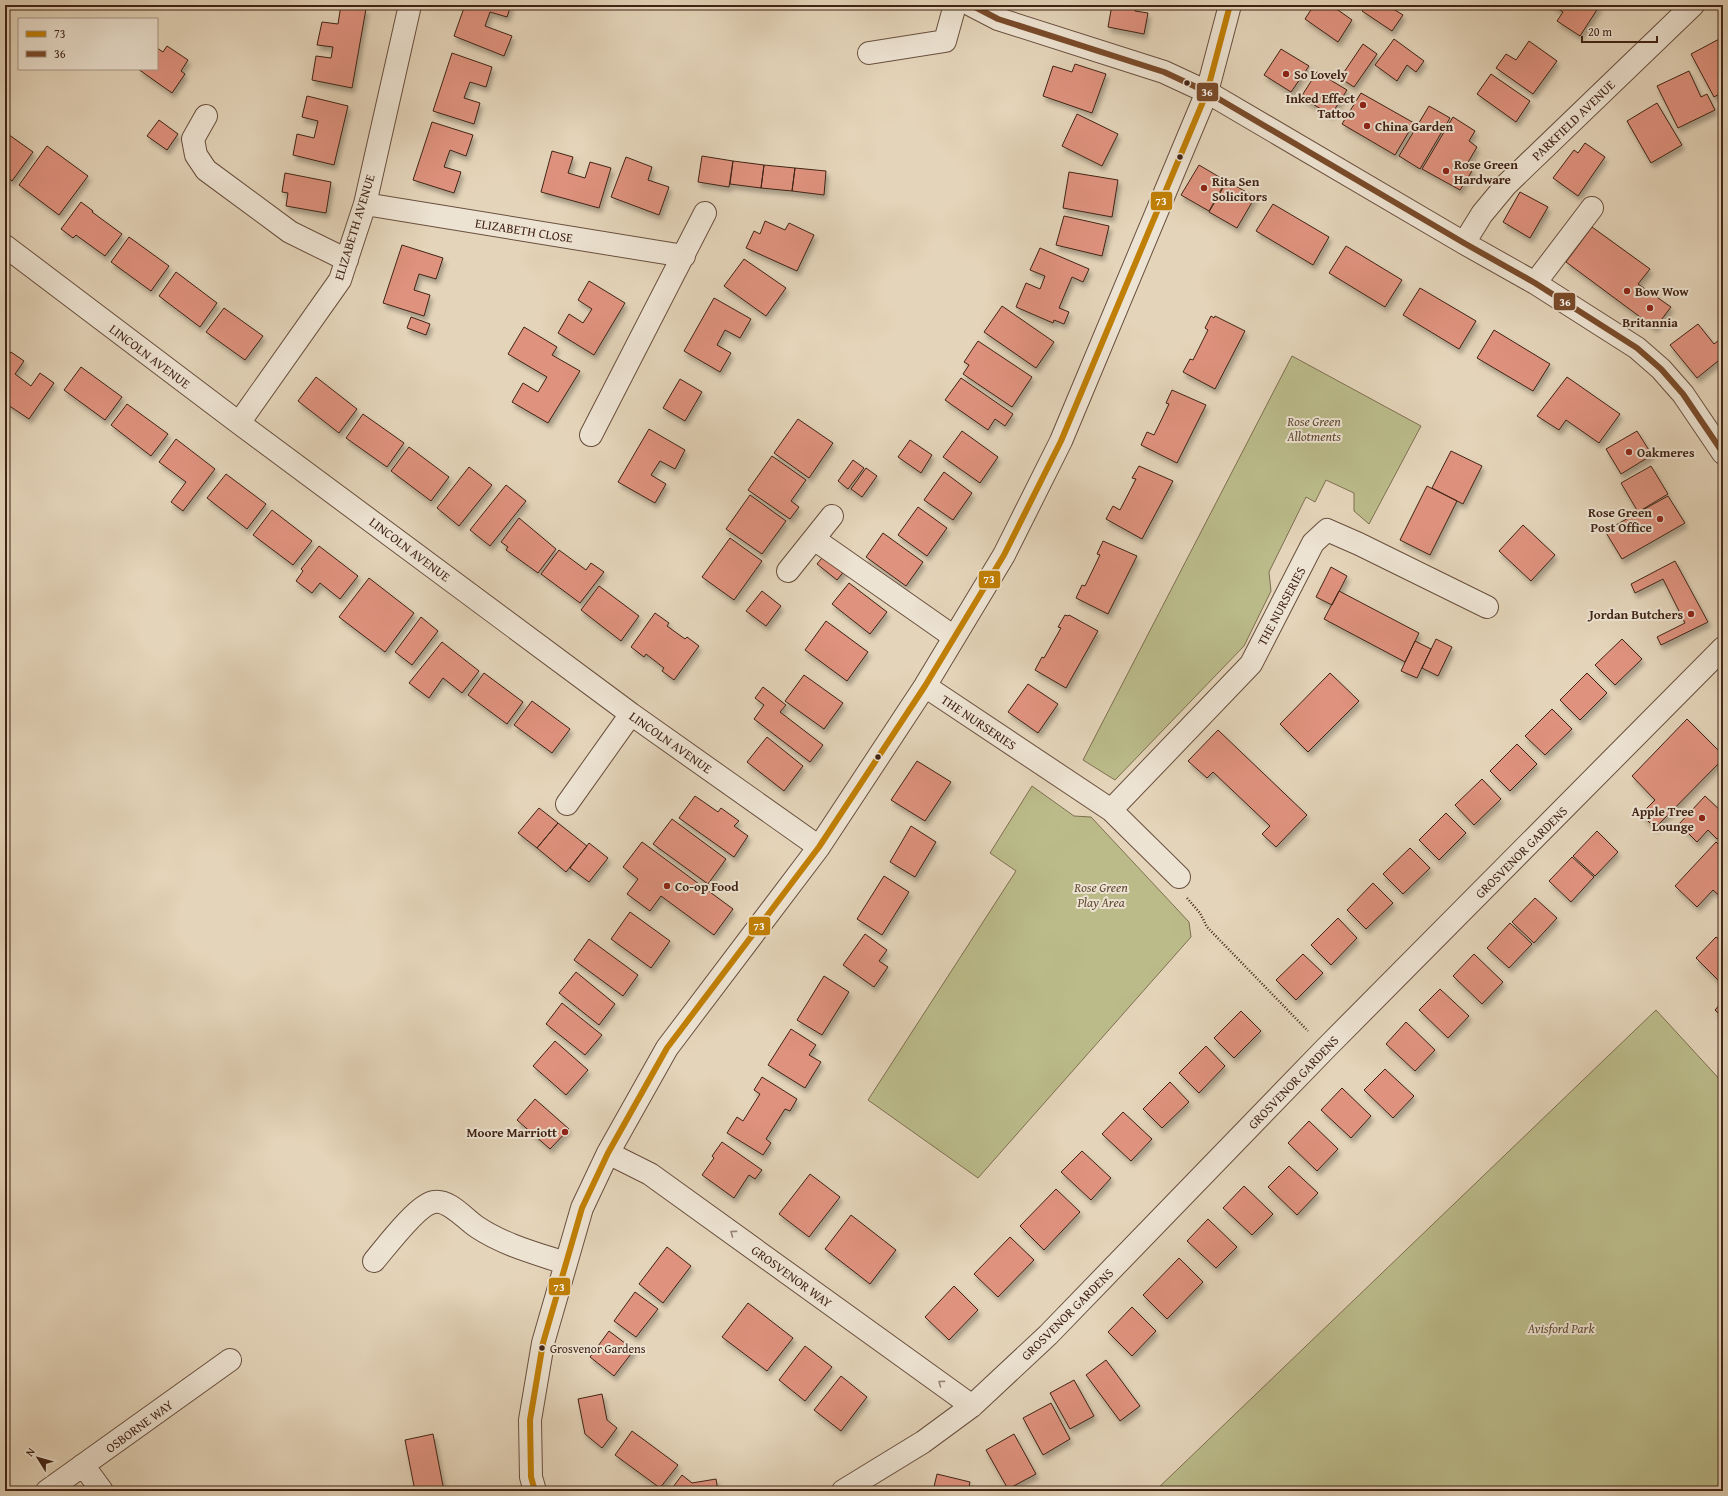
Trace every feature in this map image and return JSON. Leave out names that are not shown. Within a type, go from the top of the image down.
[{"type":"street","name":"ELIZABETH AVENUE","points":[[239,423],[340,280],[365,204],[410,5]]},
{"type":"street","points":[[869,53],[944,41],[956,5]]},
{"type":"street","points":[[970,5],[998,19],[1164,72],[1207,92],[1464,244],[1535,283],[1637,348],[1661,369],[1684,394],[1723,453]]},
{"type":"street","points":[[535,1491],[531,1477],[530,1420],[543,1343],[582,1208],[608,1153],[667,1048],[819,847],[926,686],[1004,555],[1061,441],[1207,92],[1230,5]]},
{"type":"street","name":"PARKFIELD AVENUE","points":[[1464,244],[1482,214],[1506,185],[1693,5]]},
{"type":"street","points":[[206,116],[193,139],[196,155],[206,170],[290,232],[347,260]]},
{"type":"street","name":"ELIZABETH CLOSE","points":[[365,204],[684,256]]},
{"type":"street","points":[[1535,283],[1592,208]]},
{"type":"street","points":[[591,435],[706,214]]},
{"type":"street","name":"LINCOLN AVENUE","points":[[5,246],[239,423],[631,714],[819,847]]},
{"type":"street","points":[[788,571],[832,516]]},
{"type":"street","name":"THE NURSERIES","points":[[1111,810],[1250,664],[1314,543],[1328,530],[1487,607]]},
{"type":"street","points":[[814,539],[954,638]]},
{"type":"street","name":"GROSVENOR GARDENS","points":[[843,1491],[923,1442],[972,1406],[1048,1335],[1331,1043],[1723,648]]},
{"type":"street","name":"THE NURSERIES","points":[[926,686],[1111,810],[1174,872]]},
{"type":"street","points":[[567,804],[631,714]]},
{"type":"street","name":"GROSVENOR WAY","points":[[608,1153],[650,1174],[972,1406]]},
{"type":"street","points":[[374,1261],[421,1208],[434,1202],[449,1205],[477,1227],[504,1242],[565,1264]]},
{"type":"street","name":"OSBORNE WAY","points":[[47,1491],[230,1360]]},
{"type":"street","points":[[83,1465],[102,1491]]},
{"type":"path","points":[[1174,872],[1173,883],[1200,913],[1207,927],[1308,1031]]},
{"type":"green space","name":"Rose Green Allotments","points":[[1292,356],[1421,426],[1369,524],[1354,511],[1354,493],[1326,480],[1315,502],[1306,497],[1269,572],[1271,591],[1244,646],[1115,780],[1083,760]]},
{"type":"green space","name":"Rose Green Play Area","points":[[1032,786],[1074,816],[1091,817],[1189,922],[1191,937],[978,1178],[868,1100],[1016,871],[990,853]]},
{"type":"green space","name":"Avisford Park","points":[[1656,1010],[1723,1083],[1723,1491],[1155,1491]]},
{"type":"building","points":[[341,5],[366,9],[352,88],[312,80],[316,56],[331,58],[333,47],[317,45],[322,22],[338,24]]},
{"type":"building","points":[[465,5],[511,5],[507,17],[490,12],[485,26],[512,36],[504,56],[454,36]]},
{"type":"building","points":[[1112,5],[1136,5],[1135,11],[1148,13],[1144,34],[1108,27]]},
{"type":"building","points":[[1314,5],[1331,5],[1352,20],[1338,42],[1305,19]]},
{"type":"building","points":[[1366,5],[1387,5],[1403,15],[1392,31],[1362,11]]},
{"type":"building","points":[[1552,5],[1600,5],[1580,36],[1557,21],[1563,12]]},
{"type":"building","points":[[1723,37],[1723,92],[1714,97],[1691,54]]},
{"type":"building","points":[[1394,39],[1424,61],[1416,72],[1407,65],[1397,81],[1375,65]]},
{"type":"building","points":[[1529,41],[1557,61],[1533,94],[1496,68],[1506,54],[1516,60]]},
{"type":"building","points":[[1363,44],[1377,54],[1354,87],[1340,78]]},
{"type":"building","points":[[167,46],[188,60],[181,71],[185,74],[172,93],[139,70],[158,70],[158,49],[163,52]]},
{"type":"building","points":[[1281,49],[1309,66],[1291,92],[1264,75]]},
{"type":"building","points":[[452,53],[492,67],[486,87],[470,82],[464,98],[480,103],[474,124],[433,111]]},
{"type":"building","points":[[1075,64],[1106,74],[1092,113],[1043,96],[1053,66],[1072,72]]},
{"type":"building","points":[[1689,71],[1701,97],[1707,94],[1715,110],[1678,128],[1657,86]]},
{"type":"building","points":[[1317,72],[1347,90],[1331,115],[1301,97]]},
{"type":"building","points":[[1491,74],[1530,101],[1516,122],[1477,94]]},
{"type":"building","points":[[1361,93],[1414,123],[1395,155],[1342,124]]},
{"type":"building","points":[[307,96],[348,106],[334,165],[293,155],[297,134],[314,138],[318,121],[302,117]]},
{"type":"building","points":[[1657,103],[1682,145],[1651,163],[1627,121]]},
{"type":"building","points":[[1429,106],[1450,118],[1420,169],[1399,156]]},
{"type":"building","points":[[1077,114],[1118,134],[1102,166],[1062,146]]},
{"type":"building","points":[[1453,117],[1475,131],[1469,141],[1477,147],[1467,164],[1472,171],[1460,190],[1422,169]]},
{"type":"building","points":[[159,120],[178,134],[167,150],[147,136]]},
{"type":"building","points":[[432,122],[473,135],[466,156],[450,150],[444,167],[461,172],[454,193],[413,180]]},
{"type":"building","points":[[5,132],[33,152],[12,181],[5,175]]},
{"type":"building","points":[[1585,143],[1605,157],[1578,196],[1553,178],[1574,150],[1578,153]]},
{"type":"building","points":[[47,146],[88,176],[59,215],[19,185]]},
{"type":"building","points":[[552,151],[573,157],[568,173],[585,178],[590,162],[611,168],[599,208],[541,192]]},
{"type":"building","points":[[702,156],[733,161],[729,187],[698,182]]},
{"type":"building","points":[[626,157],[652,167],[648,180],[669,187],[659,215],[611,197]]},
{"type":"building","points":[[733,161],[764,165],[761,188],[730,184]]},
{"type":"building","points":[[764,165],[795,168],[792,191],[761,188]]},
{"type":"building","name":"Rita Sen Solicitors","points":[[1199,165],[1226,181],[1209,211],[1181,195]]},
{"type":"building","points":[[795,168],[826,171],[824,195],[792,191]]},
{"type":"building","points":[[1069,172],[1118,180],[1112,217],[1063,208]]},
{"type":"building","points":[[285,173],[331,182],[326,213],[286,206],[288,193],[282,192]]},
{"type":"building","points":[[1227,181],[1255,197],[1237,228],[1209,212]]},
{"type":"building","points":[[1520,192],[1548,207],[1530,238],[1503,222]]},
{"type":"building","points":[[81,202],[122,234],[105,256],[76,235],[73,238],[61,229]]},
{"type":"building","points":[[1273,204],[1329,237],[1313,265],[1256,231]]},
{"type":"building","points":[[1064,216],[1109,226],[1102,256],[1056,245]]},
{"type":"building","points":[[765,221],[785,230],[789,223],[814,235],[797,271],[746,248],[754,231],[760,234]]},
{"type":"building","points":[[1592,227],[1650,269],[1638,284],[1671,307],[1655,328],[1566,262]]},
{"type":"building","points":[[129,237],[169,266],[151,291],[111,262]]},
{"type":"building","points":[[402,245],[443,258],[436,279],[419,274],[414,290],[430,295],[424,316],[383,303]]},
{"type":"building","points":[[1346,246],[1402,280],[1385,307],[1329,273]]},
{"type":"building","points":[[1040,248],[1089,269],[1083,282],[1072,277],[1059,308],[1069,312],[1064,324],[1054,320],[1053,323],[1016,307],[1026,283],[1040,289],[1045,276],[1030,270]]},
{"type":"building","points":[[744,259],[786,288],[766,316],[724,286]]},
{"type":"building","points":[[176,272],[217,303],[200,327],[159,296]]},
{"type":"building","points":[[589,281],[625,303],[594,355],[558,333],[569,314],[583,323],[592,309],[578,300]]},
{"type":"building","points":[[1420,288],[1476,321],[1459,349],[1403,315]]},
{"type":"building","points":[[714,298],[751,319],[740,338],[725,330],[717,345],[731,353],[720,372],[684,351]]},
{"type":"building","points":[[1002,306],[1054,342],[1036,368],[984,332]]},
{"type":"building","points":[[224,308],[263,336],[245,360],[206,332]]},
{"type":"building","points":[[1211,316],[1214,318],[1215,316],[1245,331],[1215,389],[1183,372],[1190,359],[1193,360],[1208,330],[1205,328]]},
{"type":"building","points":[[411,317],[430,324],[426,335],[407,328]]},
{"type":"building","points":[[1698,324],[1714,344],[1723,337],[1723,357],[1697,378],[1670,345]]},
{"type":"building","points":[[524,327],[557,347],[552,355],[580,371],[548,423],[512,402],[523,383],[538,392],[547,377],[508,354]]},
{"type":"building","points":[[1494,330],[1550,364],[1533,391],[1477,358]]},
{"type":"building","points":[[978,341],[1032,377],[1012,407],[963,374],[969,365],[964,362]]},
{"type":"building","points":[[11,352],[24,361],[15,374],[31,386],[40,373],[54,383],[29,419],[5,403],[5,360]]},
{"type":"building","points":[[81,367],[122,397],[105,420],[64,390]]},
{"type":"building","points":[[316,377],[357,409],[339,433],[298,401]]},
{"type":"building","points":[[1567,377],[1620,414],[1599,443],[1566,420],[1559,430],[1537,416]]},
{"type":"building","points":[[961,378],[1013,414],[1005,426],[995,419],[988,430],[945,400]]},
{"type":"building","points":[[680,379],[702,392],[685,421],[663,408]]},
{"type":"building","points":[[1172,390],[1206,405],[1177,463],[1141,445],[1147,432],[1154,435],[1169,404],[1166,403]]},
{"type":"building","points":[[127,404],[168,434],[151,456],[111,425]]},
{"type":"building","points":[[363,414],[404,443],[387,467],[346,438]]},
{"type":"building","points":[[798,419],[833,443],[809,478],[774,453]]},
{"type":"building","points":[[649,429],[685,450],[675,469],[660,461],[651,475],[666,484],[655,503],[618,482]]},
{"type":"building","points":[[962,431],[998,457],[980,483],[943,457]]},
{"type":"building","name":"Oakmeres","points":[[1637,431],[1652,455],[1621,474],[1606,449]]},
{"type":"building","points":[[176,439],[215,469],[183,511],[171,502],[186,482],[159,462]]},
{"type":"building","points":[[910,440],[932,455],[921,473],[898,457]]},
{"type":"building","points":[[409,447],[449,477],[431,501],[391,471]]},
{"type":"building","points":[[1451,451],[1482,466],[1463,504],[1432,488]]},
{"type":"building","points":[[772,456],[806,480],[791,501],[799,507],[790,519],[748,490]]},
{"type":"building","points":[[853,460],[864,468],[848,489],[838,481]]},
{"type":"building","points":[[1139,466],[1173,481],[1142,539],[1106,519],[1113,506],[1120,510],[1136,479],[1132,478]]},
{"type":"building","points":[[1651,466],[1668,494],[1638,512],[1621,483]]},
{"type":"building","points":[[469,467],[492,485],[459,526],[437,508]]},
{"type":"building","points":[[866,468],[877,476],[862,497],[851,489]]},
{"type":"building","points":[[944,472],[972,493],[953,520],[924,500]]},
{"type":"building","points":[[226,474],[266,504],[247,529],[207,498]]},
{"type":"building","points":[[506,485],[526,501],[490,546],[470,530]]},
{"type":"building","points":[[1427,486],[1457,501],[1430,555],[1400,540]]},
{"type":"building","points":[[750,495],[786,521],[762,554],[726,529]]},
{"type":"building","points":[[1668,496],[1685,523],[1622,559],[1605,531]]},
{"type":"building","points":[[918,507],[947,528],[927,556],[898,535]]},
{"type":"building","points":[[272,510],[312,541],[293,565],[253,535]]},
{"type":"building","points":[[519,518],[556,549],[538,573],[506,550],[508,547],[501,542]]},
{"type":"building","points":[[1523,525],[1555,555],[1531,581],[1499,551]]},
{"type":"building","points":[[883,533],[923,562],[906,586],[866,557]]},
{"type":"building","points":[[730,538],[762,561],[734,600],[702,577]]},
{"type":"building","points":[[1103,541],[1137,556],[1108,614],[1076,598],[1082,585],[1085,586],[1100,555],[1097,554]]},
{"type":"building","points":[[319,546],[358,576],[340,599],[320,583],[312,593],[296,581],[303,571],[301,569]]},
{"type":"building","points":[[559,550],[586,570],[591,563],[604,572],[580,603],[541,574]]},
{"type":"building","points":[[826,553],[846,569],[837,580],[817,564]]},
{"type":"building","points":[[1675,561],[1708,622],[1661,645],[1657,637],[1685,623],[1663,579],[1635,593],[1631,584]]},
{"type":"building","points":[[1331,567],[1347,576],[1332,605],[1316,597]]},
{"type":"building","points":[[369,578],[414,613],[385,652],[339,617]]},
{"type":"building","points":[[849,583],[887,612],[870,634],[832,604]]},
{"type":"building","points":[[599,586],[639,616],[621,641],[581,610]]},
{"type":"building","points":[[762,591],[781,606],[766,626],[746,611]]},
{"type":"building","points":[[1339,591],[1419,633],[1405,662],[1324,619]]},
{"type":"building","points":[[655,613],[669,623],[667,626],[685,639],[687,637],[699,646],[674,680],[662,671],[664,668],[646,654],[644,657],[631,647]]},
{"type":"building","points":[[1065,615],[1069,615],[1098,631],[1066,688],[1035,670],[1042,657],[1044,658],[1061,628],[1058,627]]},
{"type":"building","points":[[421,617],[438,631],[412,665],[395,652]]},
{"type":"building","points":[[826,621],[868,652],[847,681],[805,650]]},
{"type":"building","points":[[1436,639],[1452,647],[1438,676],[1422,668]]},
{"type":"building","points":[[1622,639],[1642,659],[1615,685],[1595,665]]},
{"type":"building","points":[[1415,641],[1431,649],[1417,678],[1401,671]]},
{"type":"building","points":[[442,642],[479,671],[462,693],[443,678],[429,698],[409,683]]},
{"type":"building","points":[[484,673],[523,702],[507,724],[468,695]]},
{"type":"building","points":[[1330,673],[1359,701],[1308,752],[1280,724]]},
{"type":"building","points":[[1587,673],[1607,693],[1580,720],[1560,700]]},
{"type":"building","points":[[804,675],[843,703],[824,729],[785,701]]},
{"type":"building","points":[[1028,684],[1058,704],[1038,733],[1008,712]]},
{"type":"building","points":[[763,687],[786,705],[780,712],[823,745],[810,762],[754,719],[764,705],[755,698]]},
{"type":"building","points":[[532,701],[570,729],[552,753],[514,725]]},
{"type":"building","points":[[1552,709],[1572,729],[1545,755],[1525,736]]},
{"type":"building","points":[[1687,719],[1723,755],[1723,759],[1655,828],[1641,814],[1655,800],[1632,776]]},
{"type":"building","points":[[1218,730],[1307,815],[1276,847],[1262,834],[1270,826],[1213,772],[1207,778],[1188,761]]},
{"type":"building","points":[[767,737],[803,766],[784,791],[747,762]]},
{"type":"building","points":[[1517,744],[1537,764],[1510,791],[1490,771]]},
{"type":"building","points":[[917,761],[951,782],[925,821],[891,800]]},
{"type":"building","points":[[1482,779],[1501,799],[1474,825],[1455,805]]},
{"type":"building","points":[[695,796],[718,812],[721,808],[739,821],[734,826],[748,836],[734,857],[679,818]]},
{"type":"building","points":[[1705,796],[1723,813],[1723,833],[1717,839],[1708,830],[1697,842],[1679,824]]},
{"type":"building","points":[[539,808],[558,823],[537,848],[518,833]]},
{"type":"building","points":[[1446,813],[1466,833],[1439,860],[1419,840]]},
{"type":"building","points":[[672,819],[726,859],[708,884],[653,844]]},
{"type":"building","points":[[558,823],[587,846],[566,872],[537,848]]},
{"type":"building","points":[[911,826],[936,842],[915,877],[890,862]]},
{"type":"building","points":[[1597,831],[1618,852],[1595,876],[1573,856]]},
{"type":"building","name":"Co-op Food","points":[[642,842],[733,909],[714,935],[661,896],[650,911],[627,894],[638,879],[623,867]]},
{"type":"building","points":[[1716,842],[1723,849],[1723,899],[1713,890],[1697,907],[1675,886]]},
{"type":"building","points":[[589,843],[608,858],[589,882],[570,868]]},
{"type":"building","points":[[1410,848],[1430,868],[1403,894],[1383,874]]},
{"type":"building","points":[[1572,857],[1594,877],[1571,902],[1549,881]]},
{"type":"building","points":[[884,876],[909,892],[882,935],[857,919]]},
{"type":"building","points":[[1373,883],[1393,903],[1366,929],[1347,910]]},
{"type":"building","points":[[1535,898],[1557,918],[1534,943],[1512,922]]},
{"type":"building","points":[[630,912],[670,941],[651,968],[611,939]]},
{"type":"building","points":[[1338,918],[1357,938],[1331,965],[1311,945]]},
{"type":"building","points":[[1510,923],[1532,944],[1509,968],[1487,948]]},
{"type":"building","points":[[865,934],[887,950],[879,961],[888,967],[874,987],[843,965]]},
{"type":"building","points":[[1716,937],[1723,943],[1723,985],[1696,958]]},
{"type":"building","points":[[589,939],[638,975],[623,996],[574,960]]},
{"type":"building","points":[[1303,954],[1323,973],[1296,1000],[1276,980]]},
{"type":"building","points":[[1474,954],[1503,982],[1482,1004],[1453,976]]},
{"type":"building","points":[[576,972],[615,1004],[599,1025],[559,993]]},
{"type":"building","points":[[824,976],[849,992],[822,1035],[797,1020]]},
{"type":"building","points":[[1440,989],[1469,1016],[1448,1038],[1419,1010]]},
{"type":"building","points":[[1723,1001],[1723,1018],[1715,1010]]},
{"type":"building","points":[[562,1003],[602,1035],[585,1055],[546,1024]]},
{"type":"building","points":[[1241,1011],[1261,1031],[1234,1058],[1214,1038]]},
{"type":"building","points":[[1406,1022],[1435,1050],[1415,1071],[1386,1044]]},
{"type":"building","points":[[791,1029],[816,1045],[809,1055],[821,1062],[805,1088],[768,1065]]},
{"type":"building","points":[[555,1041],[588,1070],[566,1095],[533,1066]]},
{"type":"building","points":[[1206,1046],[1225,1066],[1199,1093],[1179,1073]]},
{"type":"building","points":[[1385,1069],[1414,1096],[1393,1118],[1364,1090]]},
{"type":"building","points":[[762,1077],[797,1099],[790,1111],[785,1109],[766,1139],[771,1143],[763,1155],[727,1133],[737,1117],[743,1121],[760,1094],[754,1090]]},
{"type":"building","points":[[1170,1082],[1189,1102],[1162,1128],[1143,1109]]},
{"type":"building","points":[[1342,1088],[1371,1116],[1351,1138],[1321,1110]]},
{"type":"building","points":[[535,1099],[569,1129],[550,1149],[517,1120]]},
{"type":"building","points":[[1123,1112],[1152,1139],[1131,1161],[1102,1134]]},
{"type":"building","points":[[1309,1121],[1338,1149],[1317,1171],[1288,1143]]},
{"type":"building","points":[[722,1142],[762,1170],[755,1179],[749,1175],[734,1198],[702,1175],[714,1158],[712,1156]]},
{"type":"building","points":[[1082,1151],[1111,1178],[1091,1200],[1061,1172]]},
{"type":"building","points":[[1289,1166],[1318,1193],[1297,1215],[1268,1187]]},
{"type":"building","points":[[810,1174],[840,1197],[809,1237],[779,1214]]},
{"type":"building","points":[[1244,1186],[1273,1214],[1252,1235],[1223,1208]]},
{"type":"building","points":[[1056,1189],[1080,1212],[1044,1250],[1020,1226]]},
{"type":"building","points":[[851,1215],[896,1250],[870,1284],[825,1249]]},
{"type":"building","points":[[1208,1219],[1237,1247],[1216,1268],[1187,1241]]},
{"type":"building","points":[[1010,1237],[1034,1260],[998,1297],[974,1274]]},
{"type":"building","points":[[667,1247],[691,1266],[663,1303],[639,1284]]},
{"type":"building","points":[[1179,1258],[1203,1282],[1167,1319],[1143,1295]]},
{"type":"building","points":[[954,1286],[978,1310],[949,1340],[925,1317]]},
{"type":"building","points":[[635,1292],[658,1309],[636,1337],[614,1321]]},
{"type":"building","points":[[748,1303],[793,1338],[767,1371],[722,1337]]},
{"type":"building","points":[[1132,1307],[1156,1331],[1132,1356],[1108,1332]]},
{"type":"building","points":[[609,1331],[634,1350],[614,1376],[590,1357]]},
{"type":"building","points":[[805,1346],[832,1367],[805,1401],[779,1380]]},
{"type":"building","points":[[1106,1360],[1140,1406],[1120,1421],[1086,1375]]},
{"type":"building","points":[[841,1376],[867,1397],[841,1431],[814,1410]]},
{"type":"building","points":[[1074,1380],[1094,1416],[1070,1429],[1050,1393]]},
{"type":"building","points":[[602,1394],[607,1420],[617,1428],[602,1448],[585,1434],[578,1399]]},
{"type":"building","points":[[1051,1403],[1070,1439],[1043,1455],[1023,1418]]},
{"type":"building","points":[[632,1431],[678,1465],[660,1488],[615,1455]]},
{"type":"building","points":[[433,1434],[444,1491],[415,1491],[405,1440]]},
{"type":"building","points":[[1014,1434],[1036,1474],[1008,1489],[986,1450]]},
{"type":"building","points":[[937,1474],[970,1482],[968,1491],[933,1491]]},
{"type":"building","points":[[682,1475],[692,1483],[716,1479],[718,1491],[670,1491]]},
{"type":"transit line","name":"36","points":[[971,5],[998,19],[1164,72],[1207,92],[1535,283],[1637,348],[1661,369],[1683,394],[1723,453]]},
{"type":"transit line","name":"73","points":[[535,1491],[531,1477],[530,1420],[543,1343],[582,1208],[608,1153],[667,1048],[819,847],[925,686],[1004,555],[1061,441],[1207,92],[1230,5]]},
{"type":"place","name":"So Lovely","points":[[1286,74]]},
{"type":"place","name":"Inked Effect Tattoo","points":[[1363,105]]},
{"type":"place","name":"China Garden","points":[[1367,126]]},
{"type":"place","name":"Rose Green Hardware","points":[[1446,171]]},
{"type":"place","name":"Rita Sen Solicitors","points":[[1204,188]]},
{"type":"place","name":"Bow Wow","points":[[1627,291]]},
{"type":"place","name":"Britannia","points":[[1650,308]]},
{"type":"place","name":"Oakmeres","points":[[1629,452]]},
{"type":"place","name":"Rose Green Post Office","points":[[1660,519]]},
{"type":"place","name":"Jordan Butchers","points":[[1691,614]]},
{"type":"place","name":"Apple Tree Lounge","points":[[1702,818]]},
{"type":"place","name":"Co-op Food","points":[[667,886]]},
{"type":"place","name":"Moore Marriott","points":[[565,1132]]},
{"type":"place","name":"Grosvenor Gardens","points":[[542,1348]]}]
